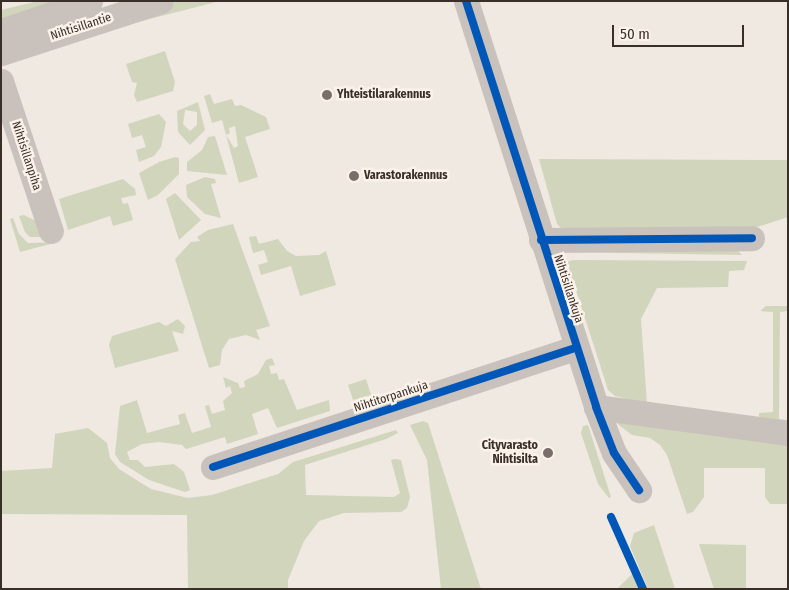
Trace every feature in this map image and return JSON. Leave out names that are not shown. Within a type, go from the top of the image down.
[{"type":"street","name":"Nihtisillantie","points":[[1,31],[90,1]]},
{"type":"street","name":"Nihtisillantie","points":[[1,53],[161,1]]},
{"type":"street","name":"Nihtisillankuja","points":[[466,1],[596,407],[614,452],[639,490]]},
{"type":"street","name":"Nihtisillanpiha","points":[[1,82],[51,231]]},
{"type":"street","points":[[541,240],[752,238]]},
{"type":"street","name":"Nihtitorpankuja","points":[[213,467],[576,348]]},
{"type":"street","points":[[596,407],[788,433]]},
{"type":"green space","points":[[38,1],[64,1],[1,22],[1,10]]},
{"type":"green space","points":[[179,1],[220,1],[134,23],[24,58],[132,14]]},
{"type":"green space","points":[[165,51],[175,82],[173,91],[137,102],[134,95],[137,83],[132,82],[126,64]]},
{"type":"green space","points":[[210,94],[214,104],[232,99],[235,106],[241,105],[266,117],[270,129],[245,137],[258,177],[239,183],[226,135],[222,120],[212,123],[204,96]],"holes":[[[235,126],[238,146],[234,148],[226,135],[230,133],[229,128]]]},
{"type":"green space","points":[[198,102],[205,130],[190,145],[178,132],[177,111]],"holes":[[[185,110],[197,112],[197,125],[190,131],[183,124]]]},
{"type":"green space","points":[[159,114],[166,122],[161,147],[154,156],[139,162],[136,150],[146,147],[142,135],[132,138],[128,124]]},
{"type":"green space","points":[[215,136],[227,175],[187,171],[187,162],[202,150],[208,137]]},
{"type":"green space","points":[[175,157],[179,158],[179,174],[158,195],[148,200],[139,173],[159,162]]},
{"type":"green space","points":[[539,159],[788,160],[788,217],[751,229],[562,229],[557,224]]},
{"type":"green space","points":[[205,177],[215,179],[216,183],[211,184],[221,218],[205,214],[187,197],[186,185]]},
{"type":"green space","points":[[123,179],[135,189],[136,195],[121,198],[123,204],[128,203],[133,220],[113,226],[110,216],[68,230],[59,199]]},
{"type":"green space","points":[[175,193],[201,220],[179,240],[166,199]]},
{"type":"green space","points":[[24,215],[38,222],[42,237],[30,237],[25,232],[19,216]]},
{"type":"green space","points":[[13,218],[19,234],[28,243],[58,242],[20,252],[10,219]]},
{"type":"green space","points":[[233,224],[270,326],[256,330],[260,340],[246,335],[229,339],[222,350],[220,365],[209,368],[175,259],[191,242],[200,241],[197,237],[208,230]]},
{"type":"green space","points":[[256,236],[259,244],[278,239],[287,251],[296,256],[319,255],[326,251],[336,285],[300,296],[291,266],[261,275],[258,265],[268,262],[264,250],[253,253],[249,237]]},
{"type":"green space","points":[[737,250],[742,255],[565,252]]},
{"type":"green space","points":[[573,260],[747,261],[744,270],[729,271],[728,287],[657,288],[641,319],[647,404],[615,396],[608,390],[567,262]]},
{"type":"green space","points":[[766,306],[788,306],[788,311],[780,312],[779,419],[788,420],[788,424],[759,417],[759,413],[773,412],[773,312],[760,311]]},
{"type":"green space","points":[[178,319],[185,326],[183,334],[172,331],[179,351],[115,368],[109,345],[112,336],[159,322],[166,326]]},
{"type":"green space","points":[[272,358],[275,365],[269,366],[271,374],[277,373],[279,380],[284,379],[297,410],[329,400],[330,411],[277,428],[268,408],[252,414],[258,434],[227,444],[225,437],[186,449],[182,445],[159,442],[142,444],[127,452],[130,460],[138,460],[145,467],[174,464],[184,472],[190,490],[185,492],[149,480],[120,462],[115,454],[120,406],[137,400],[147,433],[180,424],[178,415],[185,413],[192,433],[211,427],[205,406],[209,405],[212,414],[225,410],[223,401],[232,393],[230,386],[226,388],[223,377],[238,383],[240,388],[245,387],[244,381],[258,374],[266,360]]},
{"type":"green space","points":[[366,379],[371,395],[353,400],[348,385]]},
{"type":"green space","points":[[423,421],[428,423],[481,589],[441,589],[427,460],[410,425]]},
{"type":"green space","points":[[615,422],[788,444],[788,504],[770,504],[765,497],[765,468],[704,468],[704,497],[693,512],[687,514],[667,455],[660,445],[650,438],[632,435]]},
{"type":"green space","points":[[588,425],[611,497],[609,498],[598,484],[581,433],[583,426]]},
{"type":"green space","points":[[88,428],[107,443],[110,458],[119,469],[151,489],[188,498],[212,495],[278,474],[293,462],[396,430],[398,433],[386,439],[305,465],[306,495],[394,497],[400,493],[391,460],[395,459],[401,460],[410,497],[407,508],[401,512],[344,513],[319,521],[304,541],[288,580],[288,589],[188,589],[187,515],[1,514],[1,471],[52,468],[55,434]]},
{"type":"green space","points":[[654,525],[675,589],[648,589],[630,546],[634,533]]},
{"type":"green space","points":[[699,544],[746,545],[746,589],[714,589]]},
{"type":"green space","points":[[633,573],[639,589],[618,589],[618,588]]},
{"type":"cycle path","points":[[466,1],[596,407],[614,453],[639,490]]},
{"type":"cycle path","points":[[541,240],[752,238]]},
{"type":"cycle path","points":[[213,467],[576,348]]},
{"type":"cycle path","points":[[611,517],[643,589]]},
{"type":"place","name":"Yhteistilarakennus","points":[[327,95]]},
{"type":"place","name":"Varastorakennus","points":[[354,176]]},
{"type":"place","name":"Cityvarasto Nihtisilta","points":[[548,453]]}]
